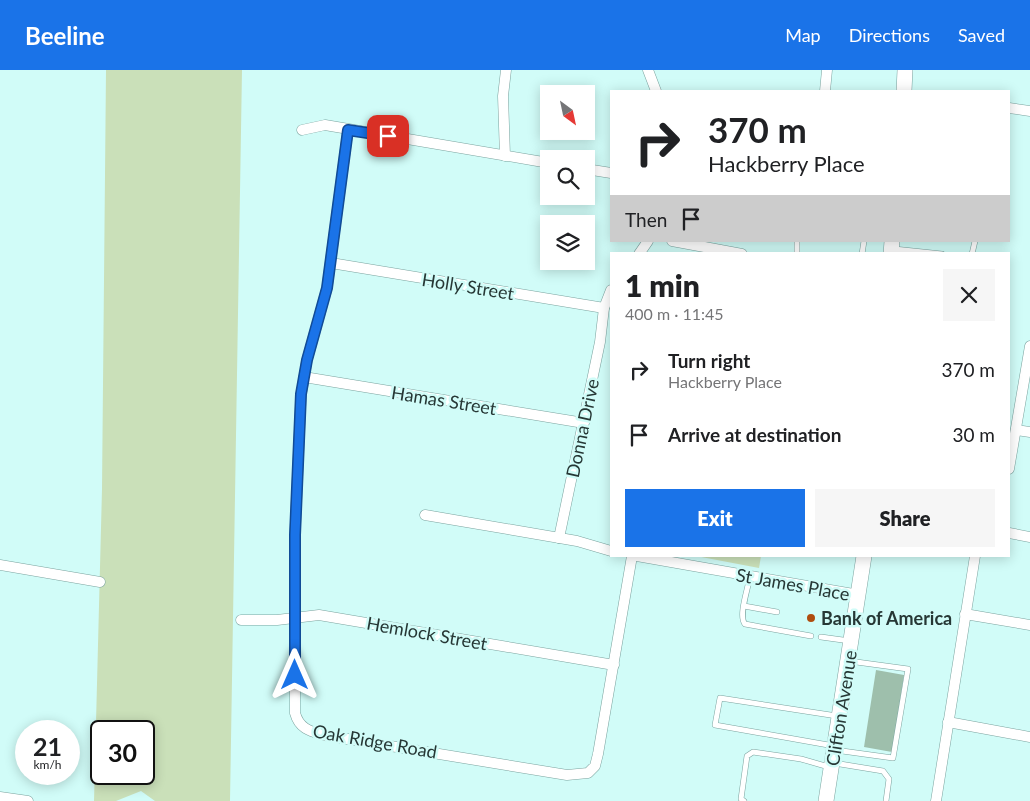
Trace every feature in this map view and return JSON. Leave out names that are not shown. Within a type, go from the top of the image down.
[{"type":"main road","points":[[905,70],[906,90]]},
{"type":"main road","name":"Clifton Avenue","points":[[826,801],[864,557]]},
{"type":"street","points":[[505,156],[503,104],[506,70]]},
{"type":"street","points":[[648,70],[656,90]]},
{"type":"street","points":[[825,90],[827,70]]},
{"type":"street","points":[[1010,108],[1030,112]]},
{"type":"street","points":[[302,130],[326,125],[540,162]]},
{"type":"street","name":"Oak Ridge Road","points":[[348,130],[327,288],[304,377],[295,535],[295,713],[302,727],[323,735],[567,775],[588,773],[595,766],[632,557]]},
{"type":"street","points":[[595,171],[610,174]]},
{"type":"street","points":[[677,242],[731,252]]},
{"type":"street","name":"Holly Street","points":[[331,263],[604,308]]},
{"type":"street","name":"Donna Drive","points":[[559,538],[584,423],[604,308],[610,293]]},
{"type":"street","points":[[1010,463],[1030,346]]},
{"type":"street","name":"Hamas Street","points":[[304,377],[584,423]]},
{"type":"street","points":[[1016,430],[1030,432]]},
{"type":"street","points":[[425,515],[559,538],[610,550]]},
{"type":"street","points":[[1010,533],[1030,536]]},
{"type":"street","name":"St James Place","points":[[644,557],[859,595]]},
{"type":"street","points":[[936,801],[975,557]]},
{"type":"street","points":[[0,565],[100,582]]},
{"type":"street","points":[[965,614],[1030,625]]},
{"type":"street","name":"Hemlock Street","points":[[241,620],[319,615],[614,664]]},
{"type":"street","points":[[948,722],[1030,737]]},
{"type":"street","points":[[0,797],[28,801]]},
{"type":"lane","points":[[891,248],[925,252]]},
{"type":"lane","points":[[750,576],[743,608],[742,618],[745,624],[811,636]]},
{"type":"lane","points":[[743,608],[778,612]]},
{"type":"lane","points":[[821,637],[852,642]]},
{"type":"lane","points":[[743,800],[747,756],[753,752],[801,759],[833,756],[894,758],[908,670],[849,661]]},
{"type":"lane","points":[[840,717],[720,698],[715,725],[882,771],[890,779],[886,801]]},
{"type":"green space","points":[[106,70],[242,70],[230,801],[155,801],[141,791],[116,801],[94,801],[94,785],[155,785],[155,720],[96,720],[102,489]]},
{"type":"green space","points":[[701,557],[761,557],[759,568]]},
{"type":"building","points":[[876,670],[904,675],[892,752],[864,747]]},
{"type":"place","name":"Bank of America","points":[[811,618]]},
{"type":"route","points":[[295,675],[295,535],[301,394],[307,360],[327,288],[335,241],[348,130],[388,136]]}]
